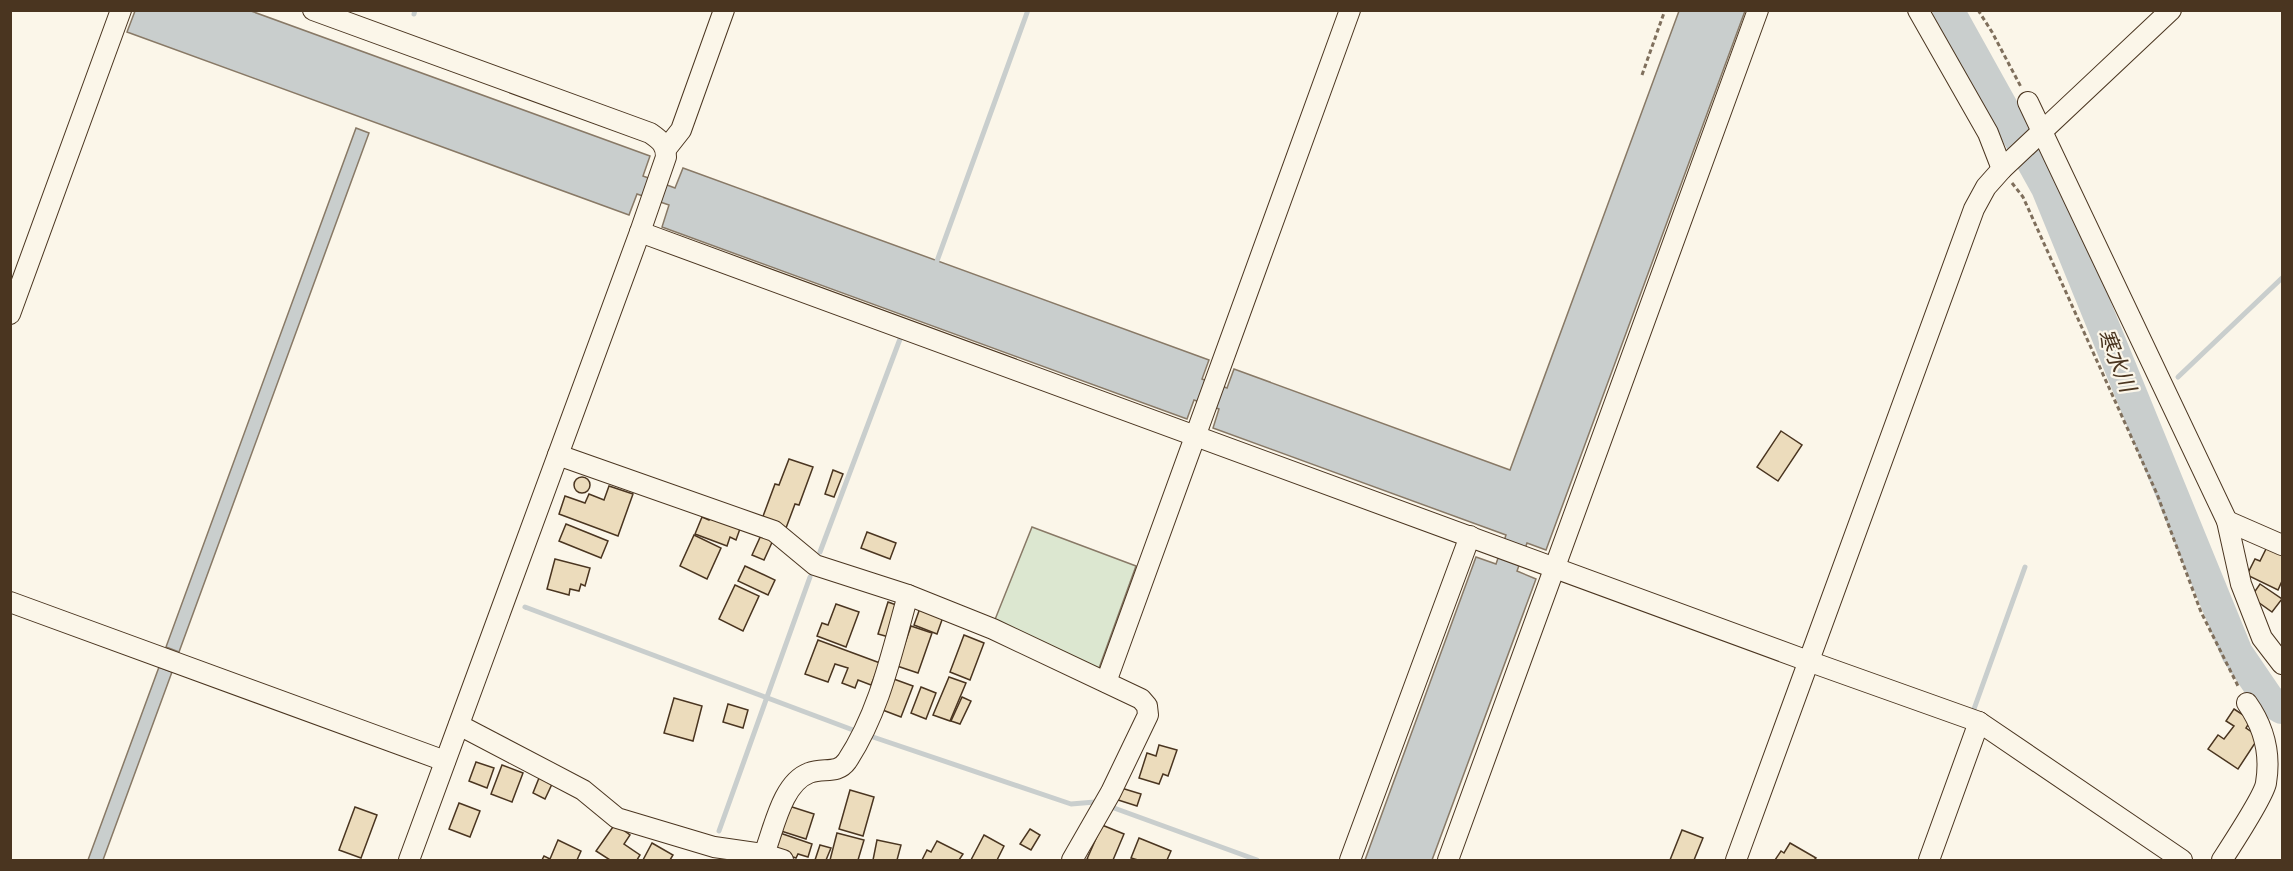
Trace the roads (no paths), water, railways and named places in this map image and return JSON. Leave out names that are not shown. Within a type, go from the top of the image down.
[{"type":"street","points":[[10,314],[121,10]]},
{"type":"street","points":[[313,10],[650,133],[660,140],[666,149],[666,157],[640,232],[409,861]]},
{"type":"street","points":[[666,149],[681,130],[724,10]]},
{"type":"street","points":[[1106,682],[1350,10]]},
{"type":"street","points":[[1448,861],[1758,10]]},
{"type":"street","points":[[1918,10],[2005,166]]},
{"type":"street","points":[[1736,861],[1974,209],[1986,187],[2005,166],[2171,10]]},
{"type":"street","points":[[2028,102],[2227,521],[2241,584],[2262,638],[2283,664]]},
{"type":"street","points":[[640,232],[1556,567],[1808,662],[1979,722],[2182,861]]},
{"type":"street","points":[[558,455],[774,531],[815,565],[908,594],[993,629],[1141,699],[1147,706],[1148,715],[1111,792],[1072,861]]},
{"type":"street","points":[[2227,521],[2283,545]]},
{"type":"street","points":[[1350,861],[1470,536]]},
{"type":"street","points":[[459,725],[583,790],[617,818],[708,854],[774,857],[788,791],[799,779],[811,772],[836,770],[845,763],[874,713],[908,594]]},
{"type":"street","points":[[10,602],[446,761]]},
{"type":"street","points":[[2222,861],[2274,787],[2267,742],[2259,720],[2247,703]]},
{"type":"street","points":[[1929,861],[1979,722]]},
{"type":"waterway","points":[[414,14],[415,10]]},
{"type":"waterway","points":[[937,261],[1028,10]]},
{"type":"waterway","name":"寒水川","points":[[1948,10],[2047,188],[2237,653],[2269,700],[2282,708]]},
{"type":"waterway","points":[[2178,377],[2282,278]]},
{"type":"waterway","points":[[820,552],[900,339]]},
{"type":"waterway","points":[[1974,709],[2025,567]]},
{"type":"waterway","points":[[719,831],[810,577]]},
{"type":"waterway","points":[[525,607],[853,730]]},
{"type":"waterway","points":[[873,737],[1071,804],[1095,802]]},
{"type":"waterway","points":[[1114,808],[1257,860]]}]
